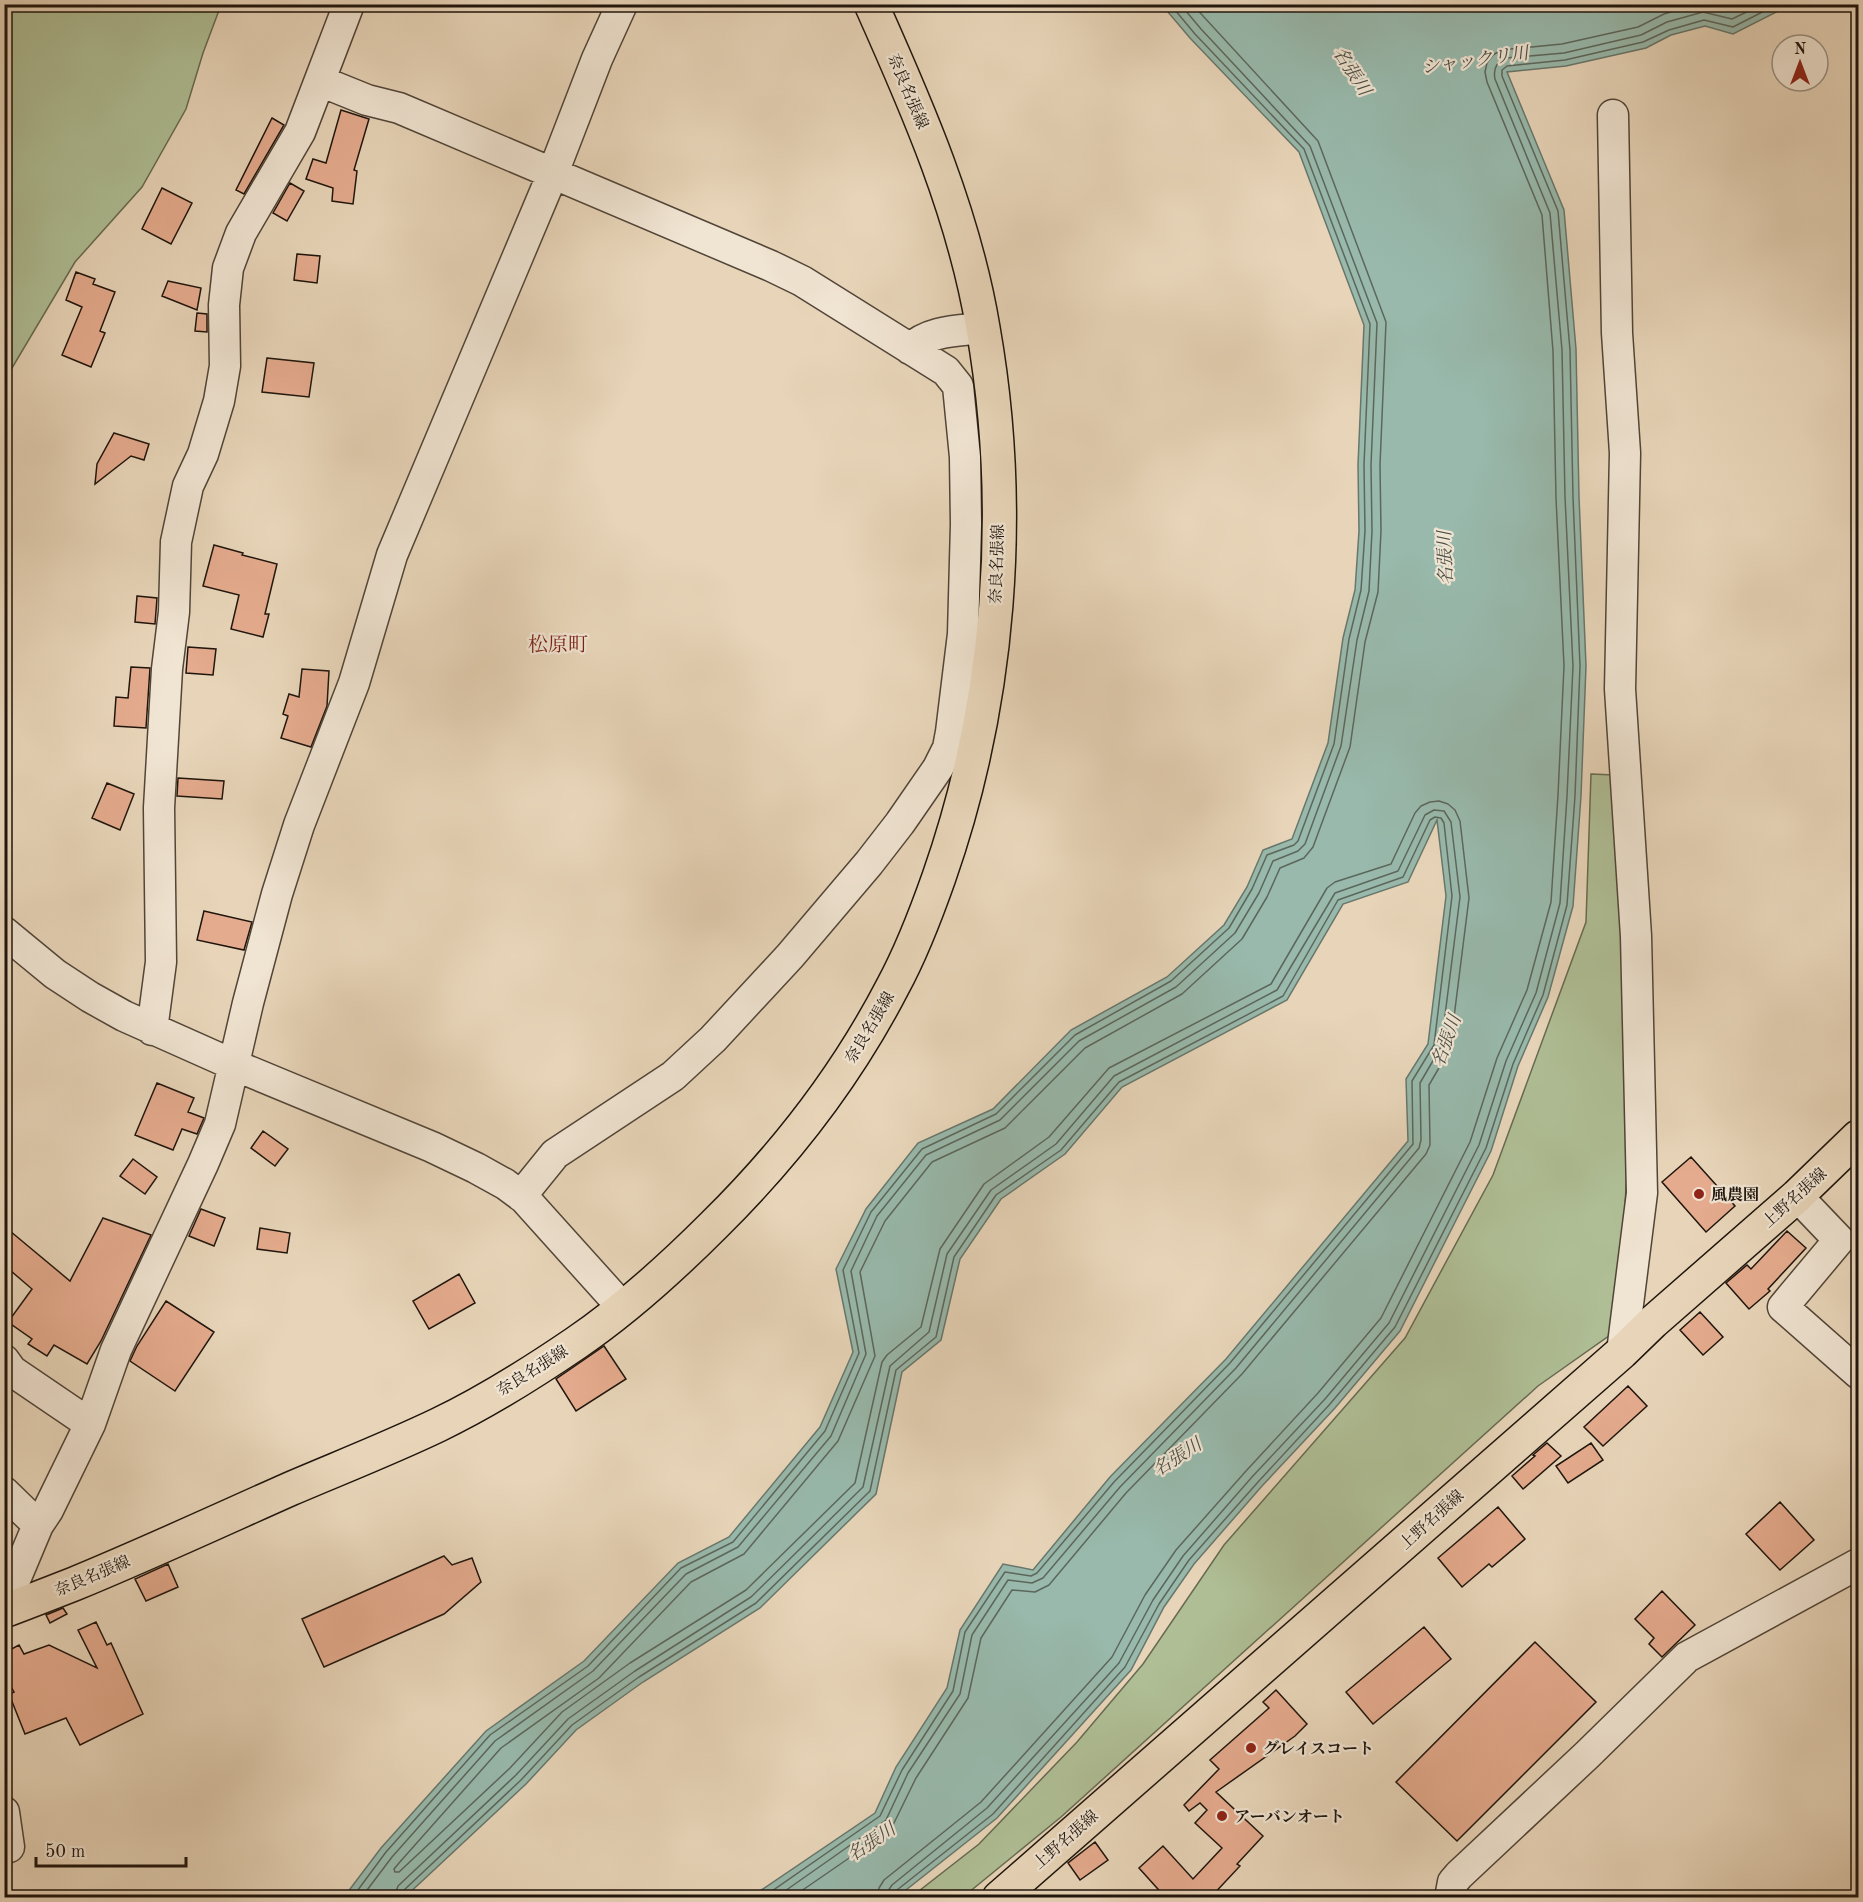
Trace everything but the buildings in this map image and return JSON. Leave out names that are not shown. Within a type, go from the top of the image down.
[{"type":"main road","name":"奈良名張線","points":[[4,1611],[70,1586],[438,1425],[519,1380],[579,1341],[623,1308],[674,1264],[770,1167],[834,1084],[859,1047],[896,982],[929,904],[959,814],[981,728],[992,652],[998,531],[998,469],[994,407],[984,328],[976,292],[950,198],[918,111],[871,4]]},
{"type":"main road","name":"上野名張線","points":[[999,1898],[1622,1352],[1797,1196],[1858,1137]]},
{"type":"street","points":[[152,1030],[161,962],[159,808],[167,669],[174,612],[176,542],[188,486],[203,454],[219,401],[225,366],[224,305],[228,268],[241,233],[300,132],[349,4]]},
{"type":"street","points":[[4,1606],[38,1524],[48,1510],[90,1424],[116,1350],[220,1124],[248,1003],[277,894],[299,825],[354,683],[392,555],[553,173],[597,59],[622,4]]},
{"type":"street","points":[[320,81],[367,100],[399,108],[789,274],[946,371],[958,387],[964,446],[966,524],[963,633],[948,748],[938,768],[900,824],[869,862],[790,956],[713,1039],[673,1076],[555,1154],[520,1196]]},
{"type":"street","points":[[1613,115],[1617,333],[1625,453],[1620,689],[1636,936],[1642,1193],[1622,1352]]},
{"type":"street","points":[[910,349],[919,340],[929,335],[984,328]]},
{"type":"street","points":[[4,932],[55,974],[90,997],[152,1030],[432,1147],[505,1184],[520,1196],[623,1308]]},
{"type":"street","points":[[1797,1196],[1839,1240],[1783,1307],[1858,1373]]},
{"type":"street","points":[[7,1371],[90,1424]]},
{"type":"street","points":[[4,1492],[38,1524]]},
{"type":"street","points":[[1454,1898],[1451,1893],[1452,1887],[1459,1875],[1687,1657],[1858,1564]]},
{"type":"street","points":[[4,1812],[9,1847],[4,1848]]},
{"type":"shaded area","points":[[5,4],[221,5],[186,109],[142,187],[75,262],[5,377]]},
{"type":"shaded area","points":[[1591,774],[1614,775],[1623,899],[1628,1138],[1620,1328],[1538,1386],[1061,1817],[963,1897],[910,1898],[979,1844],[1077,1742],[1143,1664],[1224,1545],[1405,1338],[1493,1175],[1586,922]]},
{"type":"water","points":[[1162,5],[1790,5],[1733,34],[1705,26],[1671,35],[1646,48],[1566,66],[1507,72],[1564,210],[1576,349],[1586,666],[1581,796],[1573,906],[1548,997],[1518,1066],[1491,1151],[1400,1331],[1335,1408],[1262,1486],[1194,1564],[1164,1607],[1131,1670],[997,1818],[897,1897],[751,1897],[875,1813],[896,1767],[947,1688],[960,1630],[1003,1564],[1033,1570],[1110,1477],[1226,1359],[1408,1141],[1406,1079],[1428,1044],[1446,896],[1437,820],[1408,882],[1343,904],[1287,1000],[1122,1087],[1065,1154],[1001,1199],[960,1259],[941,1340],[902,1372],[876,1494],[760,1608],[643,1682],[576,1730],[526,1784],[405,1897],[344,1897],[381,1848],[486,1731],[584,1661],[678,1563],[729,1537],[820,1427],[853,1352],[836,1269],[866,1209],[918,1143],[993,1109],[1071,1030],[1167,977],[1224,925],[1247,887],[1263,850],[1292,839],[1328,743],[1343,638],[1355,590],[1359,531],[1358,465],[1364,325],[1299,152],[1190,38]]},
{"type":"place","name":"風農園","points":[[1699,1194]]},
{"type":"place","name":"グレイスコート","points":[[1251,1748]]},
{"type":"place","name":"アーバンオート","points":[[1222,1816]]},
{"type":"district","name":"松原町","points":[[558,644]]},
{"type":"water label","name":"シャックリ川","points":[[1475,60]]},
{"type":"water label","name":"名張川","points":[[1352,71]]},
{"type":"water label","name":"名張川","points":[[1445,558]]},
{"type":"water label","name":"名張川","points":[[1446,1041]]},
{"type":"water label","name":"名張川","points":[[1177,1457]]},
{"type":"water label","name":"名張川","points":[[871,1842]]}]
